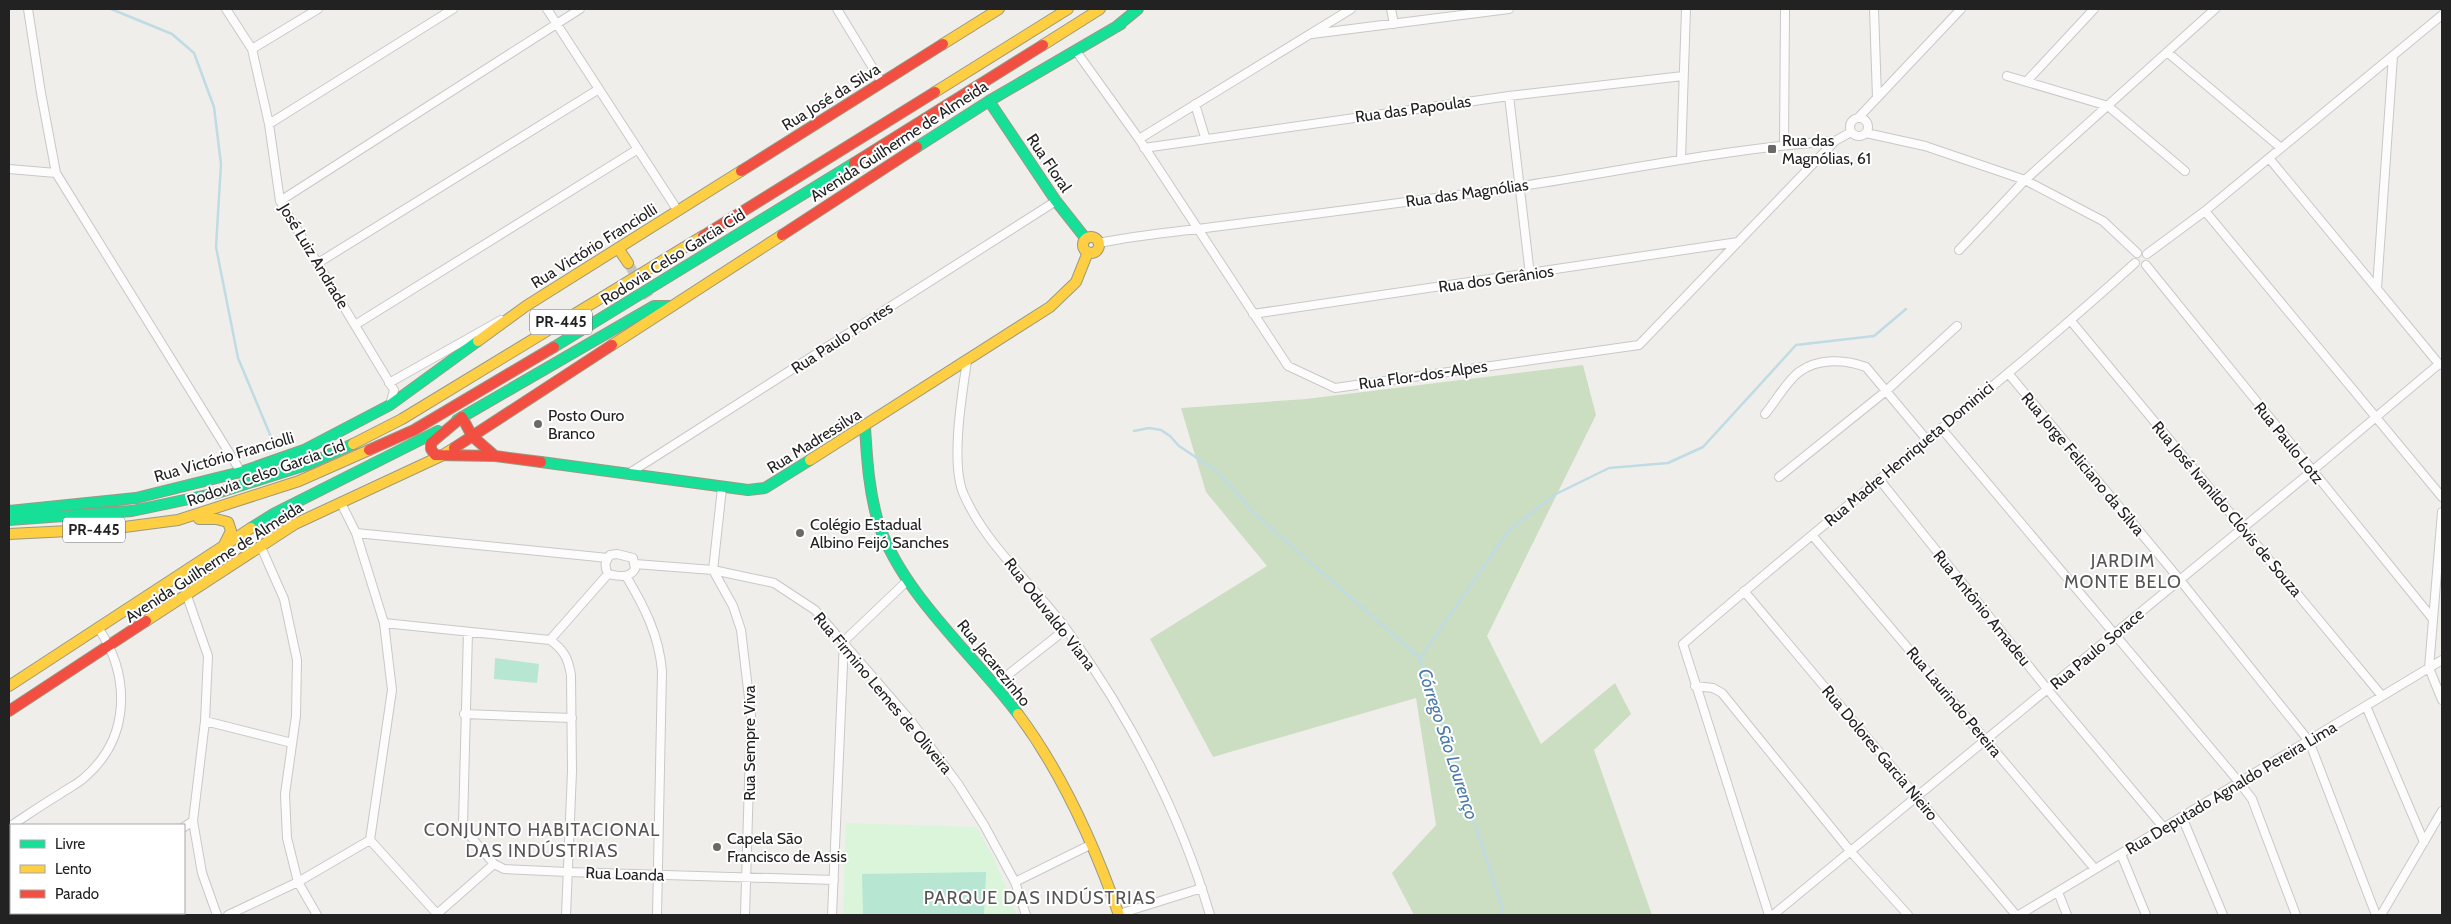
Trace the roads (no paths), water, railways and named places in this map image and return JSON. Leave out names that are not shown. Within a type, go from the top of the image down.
[{"type":"main road","name":"Rua José da Silva","points":[[678,211],[999,9]]},
{"type":"main road","name":"Rodovia Celso Garcia Cid","points":[[9,520],[142,509],[217,493],[306,464],[354,444],[402,419],[618,288],[1068,9]]},
{"type":"main road","name":"Rodovia Celso Garcia Cid","points":[[9,534],[109,529],[178,520],[299,480],[414,430],[650,289],[1100,9]]},
{"type":"main road","points":[[1116,27],[1138,9]]},
{"type":"main road","name":"Avenida Guilherme de Almeida","points":[[9,712],[111,647],[295,524],[441,456],[654,306],[670,306],[989,101],[1148,9]]},
{"type":"main road","name":"Rua Floral","points":[[989,101],[1056,201],[1086,240]]},
{"type":"main road","name":"Rua Victório Franciolli","points":[[9,511],[22,508],[136,498],[240,472],[304,450],[390,405],[526,306],[678,211]]},
{"type":"main road","points":[[1093,238],[1099,243],[1096,251],[1088,252],[1084,246],[1086,240],[1093,238]]},
{"type":"main road","points":[[618,248],[628,263]]},
{"type":"main road","name":"Rua Madressilva","points":[[441,456],[495,456],[722,488],[748,490],[771,486],[1050,307],[1076,282],[1088,252]]},
{"type":"main road","name":"Rodovia Celso Garcia Cid","points":[[275,513],[462,417],[654,306]]},
{"type":"main road","points":[[441,456],[435,455],[431,449],[431,443],[462,417],[472,436],[495,456]]},
{"type":"main road","name":"Rua Jacarezinho","points":[[865,427],[870,481],[879,524],[907,581],[995,685],[1043,750],[1092,844],[1119,915]]},
{"type":"main road","name":"Avenida Guilherme de Almeida","points":[[9,686],[275,513]]},
{"type":"main road","points":[[178,520],[216,518],[228,521],[233,528],[223,547]]},
{"type":"street","points":[[28,9],[56,173],[240,472]]},
{"type":"street","name":"José Luiz Andrade","points":[[226,9],[252,49],[269,124],[280,202],[389,383]]},
{"type":"street","points":[[252,49],[318,9]]},
{"type":"street","points":[[269,124],[453,9]]},
{"type":"street","points":[[547,9],[678,211]]},
{"type":"street","points":[[280,202],[580,9]]},
{"type":"street","points":[[837,9],[882,83]]},
{"type":"street","points":[[1139,140],[1351,9]]},
{"type":"street","points":[[1391,9],[1394,24]]},
{"type":"street","points":[[1308,34],[1509,9]]},
{"type":"street","points":[[1681,159],[1686,9]]},
{"type":"street","points":[[1784,144],[1785,9]]},
{"type":"street","points":[[1874,9],[1877,98]]},
{"type":"street","points":[[1961,9],[1858,118],[1851,123],[1851,132],[1858,136],[1866,133],[1924,146],[2025,180],[2103,221],[2137,253]]},
{"type":"street","points":[[2027,81],[2094,9]]},
{"type":"street","points":[[1959,250],[2025,180],[2215,9]]},
{"type":"street","points":[[2147,254],[2205,210],[2442,15]]},
{"type":"street","name":"Rua Flor-dos-Alpes","points":[[1076,51],[1139,140],[1288,366],[1335,388],[1638,345],[1835,141],[1851,132]]},
{"type":"street","points":[[2167,52],[2281,148]]},
{"type":"street","points":[[2376,288],[2393,56]]},
{"type":"street","name":"Rua das Papoulas","points":[[1144,148],[1205,137],[1509,96],[1683,76]]},
{"type":"street","points":[[2007,76],[2108,106],[2185,171]]},
{"type":"street","points":[[318,263],[599,89]]},
{"type":"street","points":[[1509,96],[1530,274]]},
{"type":"street","points":[[1196,104],[1205,137]]},
{"type":"street","points":[[1858,118],[1866,121],[1868,127],[1866,133]]},
{"type":"street","name":"Rua das Magnólias","points":[[1099,243],[1142,234],[1197,230],[1519,186],[1784,144],[1835,141]]},
{"type":"street","points":[[355,325],[638,149]]},
{"type":"street","points":[[2269,158],[2440,364]]},
{"type":"street","points":[[9,169],[56,173]]},
{"type":"street","name":"Rua Paulo Pontes","points":[[628,474],[1056,201]]},
{"type":"street","points":[[2205,210],[2442,497]]},
{"type":"street","name":"Rua dos Gerânios","points":[[1253,314],[1738,242]]},
{"type":"street","points":[[2142,251],[2147,254],[2149,258],[2146,265],[2142,266],[2135,263],[2134,257],[2137,253],[2142,251]]},
{"type":"street","name":"Rua Madre Henriqueta Dominici","points":[[1695,686],[1683,644],[1744,591],[2071,321],[2135,263]]},
{"type":"street","name":"Rua Paulo Lotz","points":[[2146,265],[2433,619]]},
{"type":"street","name":"Rua Victório Franciolli","points":[[389,383],[526,306]]},
{"type":"street","name":"Rua José Ivanildo Clóvis de Souza","points":[[2071,321],[2382,696]]},
{"type":"street","points":[[1779,477],[1886,391],[1957,326]]},
{"type":"street","name":"Rua Oduvaldo Viana","points":[[967,360],[957,456],[963,494],[985,531],[1066,629],[1109,692],[1174,812],[1210,915]]},
{"type":"street","points":[[1765,414],[1799,372],[1818,362],[1852,362],[1866,367],[1927,440]]},
{"type":"street","name":"Rua Paulo Sorace","points":[[1773,915],[2114,636],[2440,364]]},
{"type":"street","name":"Rua Jorge Feliciano da Silva","points":[[2008,373],[2180,580],[2309,741],[2376,915]]},
{"type":"street","points":[[389,383],[394,390],[390,405]]},
{"type":"street","points":[[1941,428],[2252,799],[2296,915]]},
{"type":"street","name":"Rua Antônio Amadeu","points":[[1879,479],[2048,690],[2164,828]]},
{"type":"street","points":[[713,570],[722,488]]},
{"type":"street","points":[[341,503],[356,532],[384,623],[392,690],[370,840]]},
{"type":"street","points":[[2442,512],[2429,668],[2442,700]]},
{"type":"street","points":[[356,532],[608,558],[617,554],[633,558],[635,564],[633,573],[626,576],[608,574]]},
{"type":"street","name":"Rua Laurindo Pereira","points":[[1812,535],[2096,869]]},
{"type":"street","points":[[261,547],[284,599],[297,660],[296,716],[285,794],[287,838],[298,882],[317,915]]},
{"type":"street","points":[[608,558],[605,567],[608,574]]},
{"type":"street","name":"Rua Firmino Lemes de Oliveira","points":[[635,564],[713,570],[774,583],[815,610],[844,641],[951,774],[984,825],[1015,882],[1026,915]]},
{"type":"street","name":"Rua Sempre Viva","points":[[713,570],[737,618],[743,641],[749,687],[751,759],[745,915]]},
{"type":"street","points":[[550,640],[608,574]]},
{"type":"street","points":[[626,576],[643,604],[656,634],[662,663],[657,915]]},
{"type":"street","points":[[832,915],[844,641],[907,581]]},
{"type":"street","name":"Rua Dolores Garcia Nieiro","points":[[1744,591],[1917,798],[2018,915]]},
{"type":"street","points":[[187,596],[208,656],[205,721],[193,821],[202,873],[217,915]]},
{"type":"street","points":[[384,623],[550,640],[562,648],[568,661],[572,718],[572,771],[566,915]]},
{"type":"street","points":[[14,824],[86,777],[108,750],[116,731],[122,705],[120,676],[111,647],[98,629]]},
{"type":"street","points":[[995,685],[1066,629]]},
{"type":"street","points":[[370,840],[438,915],[494,864],[466,831],[463,824],[464,714],[468,632]]},
{"type":"street","name":"Rua Deputado Agnaldo Pereira Lima","points":[[2018,915],[2442,660]]},
{"type":"street","points":[[1769,915],[1695,686],[1713,688],[1722,693],[1851,852],[1908,915]]},
{"type":"street","points":[[2366,706],[2424,842]]},
{"type":"street","points":[[464,714],[572,718]]},
{"type":"street","points":[[205,721],[292,743]]},
{"type":"street","points":[[2381,915],[2442,811]]},
{"type":"street","points":[[2182,817],[2223,915]]},
{"type":"street","points":[[185,826],[193,821]]},
{"type":"street","points":[[228,915],[298,882],[370,840]]},
{"type":"street","points":[[1015,882],[1092,844]]},
{"type":"street","points":[[2121,854],[2146,915]]},
{"type":"street","name":"Rua Loanda","points":[[494,864],[504,869],[834,880]]},
{"type":"street","points":[[1119,915],[1202,888]]},
{"type":"street","points":[[2058,892],[2067,915]]},
{"type":"waterway","points":[[111,9],[172,34],[194,53],[214,107],[221,164],[216,247],[238,358],[271,437]]},
{"type":"waterway","name":"Córrego São Lourenço","points":[[1503,915],[1501,903],[1420,658],[1510,529],[1556,494],[1609,468],[1668,463],[1703,447],[1796,345],[1874,336],[1906,309]]},
{"type":"waterway","points":[[1134,431],[1149,428],[1161,430],[1179,446],[1218,472],[1255,514],[1420,658]]},
{"type":"tunnel","points":[[628,263],[650,300]]},
{"type":"place","name":"Rua das Magnólias, 61","points":[[1772,149]]},
{"type":"place","name":"Posto Ouro Branco","points":[[538,424]]},
{"type":"place","name":"Colégio Estadual Albino Feijó Sanches","points":[[800,533]]},
{"type":"place","name":"Capela São Francisco de Assis","points":[[717,847]]},
{"type":"district","name":"JARDIM MONTE BELO","points":[[2123,571]]},
{"type":"district","name":"CONJUNTO HABITACIONAL DAS INDÚSTRIAS","points":[[542,840]]},
{"type":"district","name":"PARQUE DAS INDÚSTRIAS","points":[[1040,898]]}]
